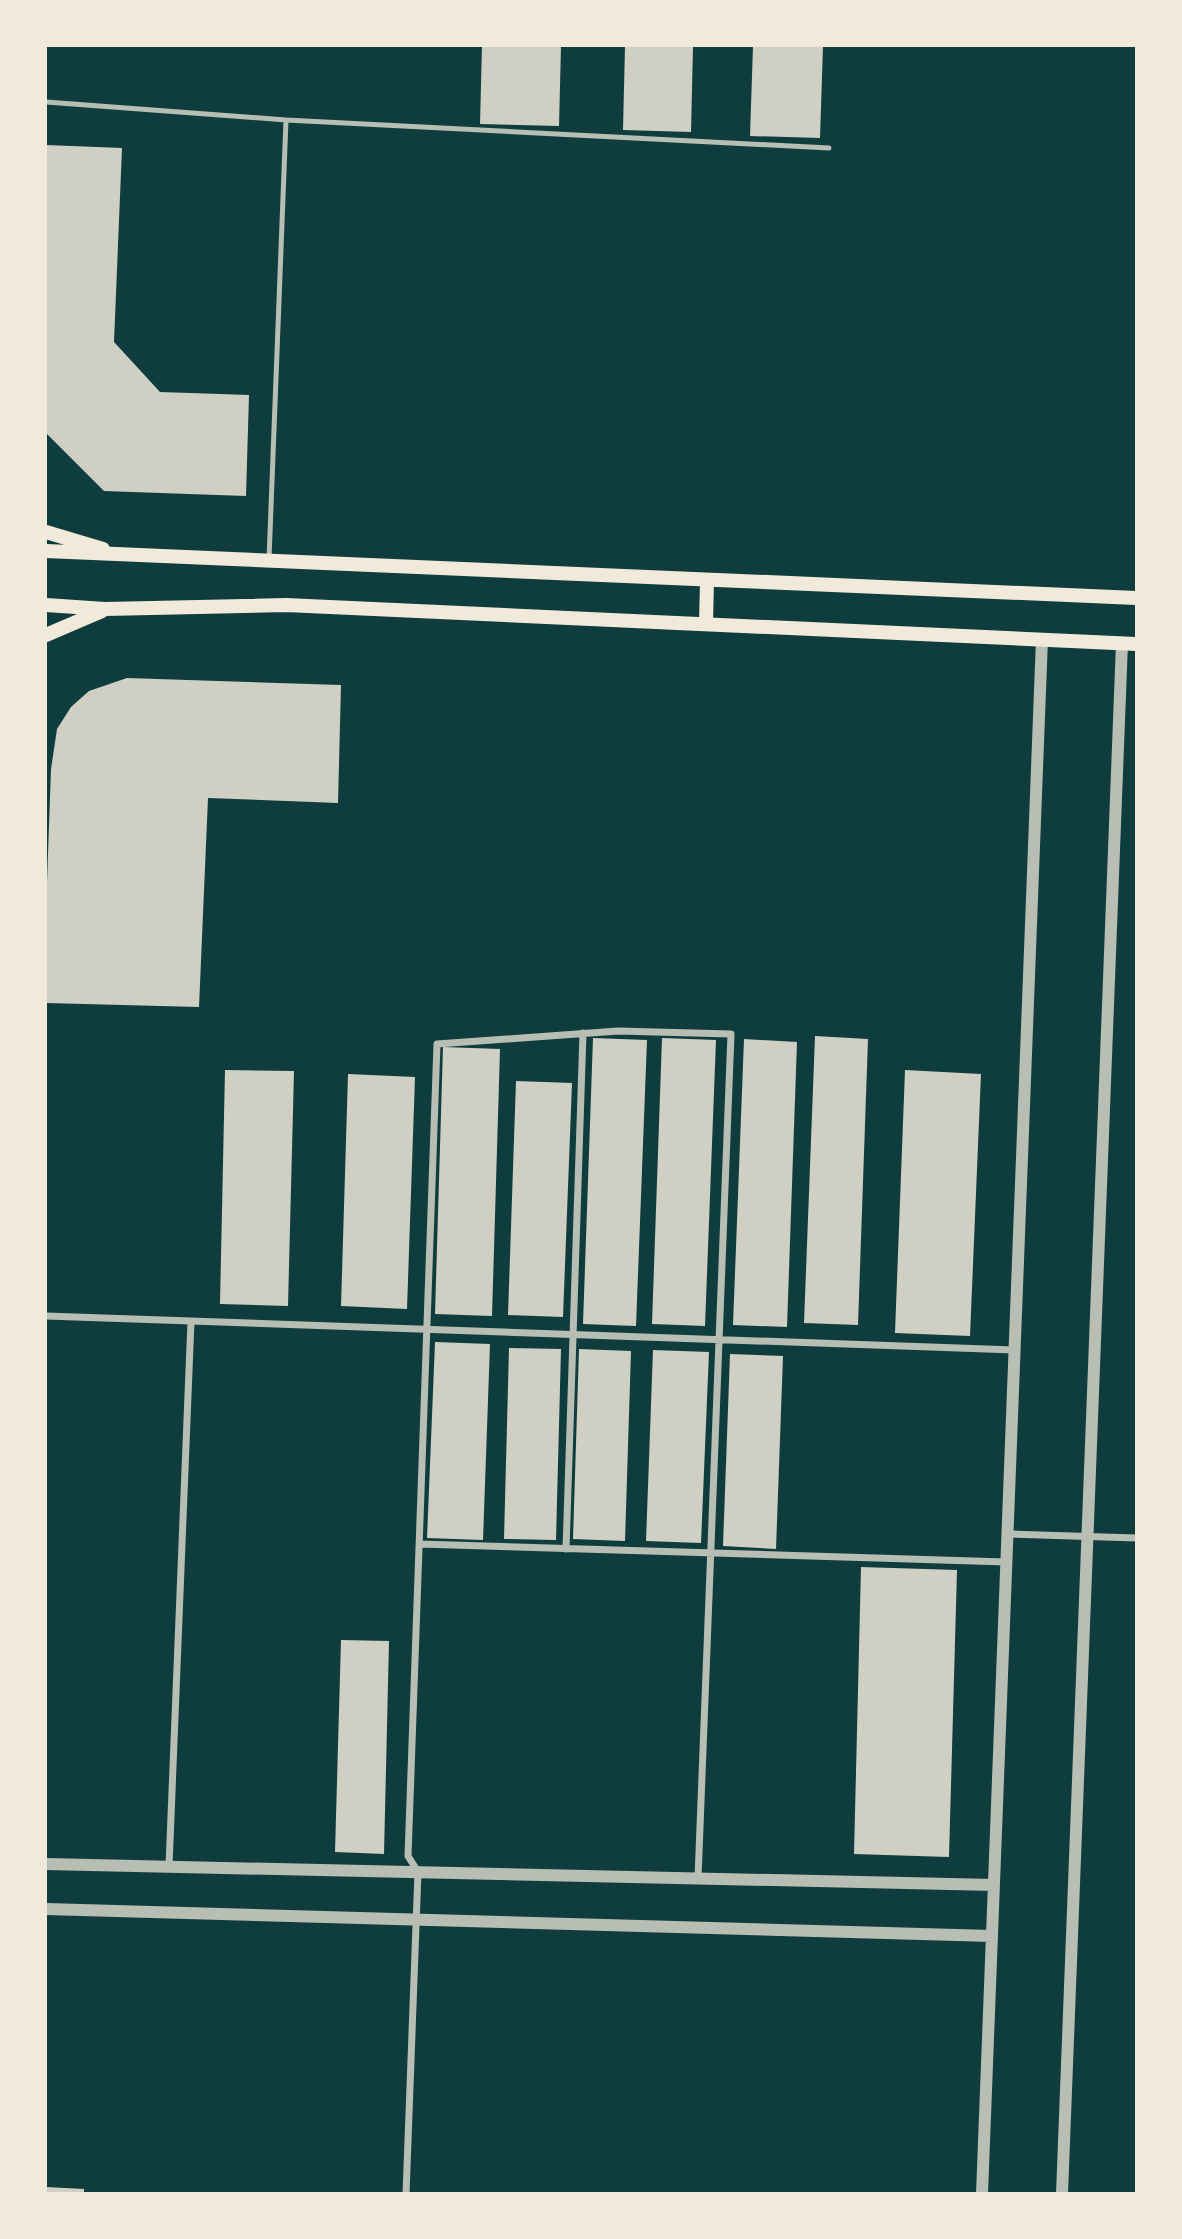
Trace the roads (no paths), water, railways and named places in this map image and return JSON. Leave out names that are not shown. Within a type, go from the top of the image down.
[{"type":"main road","points":[[46,532],[128,556]]},
{"type":"main road","points":[[46,551],[1136,598]]},
{"type":"main road","points":[[706,624],[707,580]]},
{"type":"main road","points":[[46,605],[105,609],[286,605],[1129,644]]},
{"type":"main road","points":[[46,635],[105,609]]},
{"type":"street","points":[[982,2193],[1042,639]]},
{"type":"street","points":[[1062,2193],[1088,1537],[1129,644]]},
{"type":"street","points":[[406,2193],[418,1872],[408,1856],[437,1044],[618,1031],[731,1034],[698,1878]]},
{"type":"street","points":[[566,1549],[583,1033]]},
{"type":"street","points":[[46,1315],[1014,1350]]},
{"type":"street","points":[[169,1866],[191,1321]]},
{"type":"street","points":[[1007,1534],[1136,1538]]},
{"type":"street","points":[[419,1544],[1006,1562]]},
{"type":"street","points":[[46,1864],[994,1885]]},
{"type":"street","points":[[46,1909],[992,1936]]},
{"type":"lane","points":[[46,102],[286,120],[829,148]]},
{"type":"lane","points":[[269,562],[286,120]]}]
